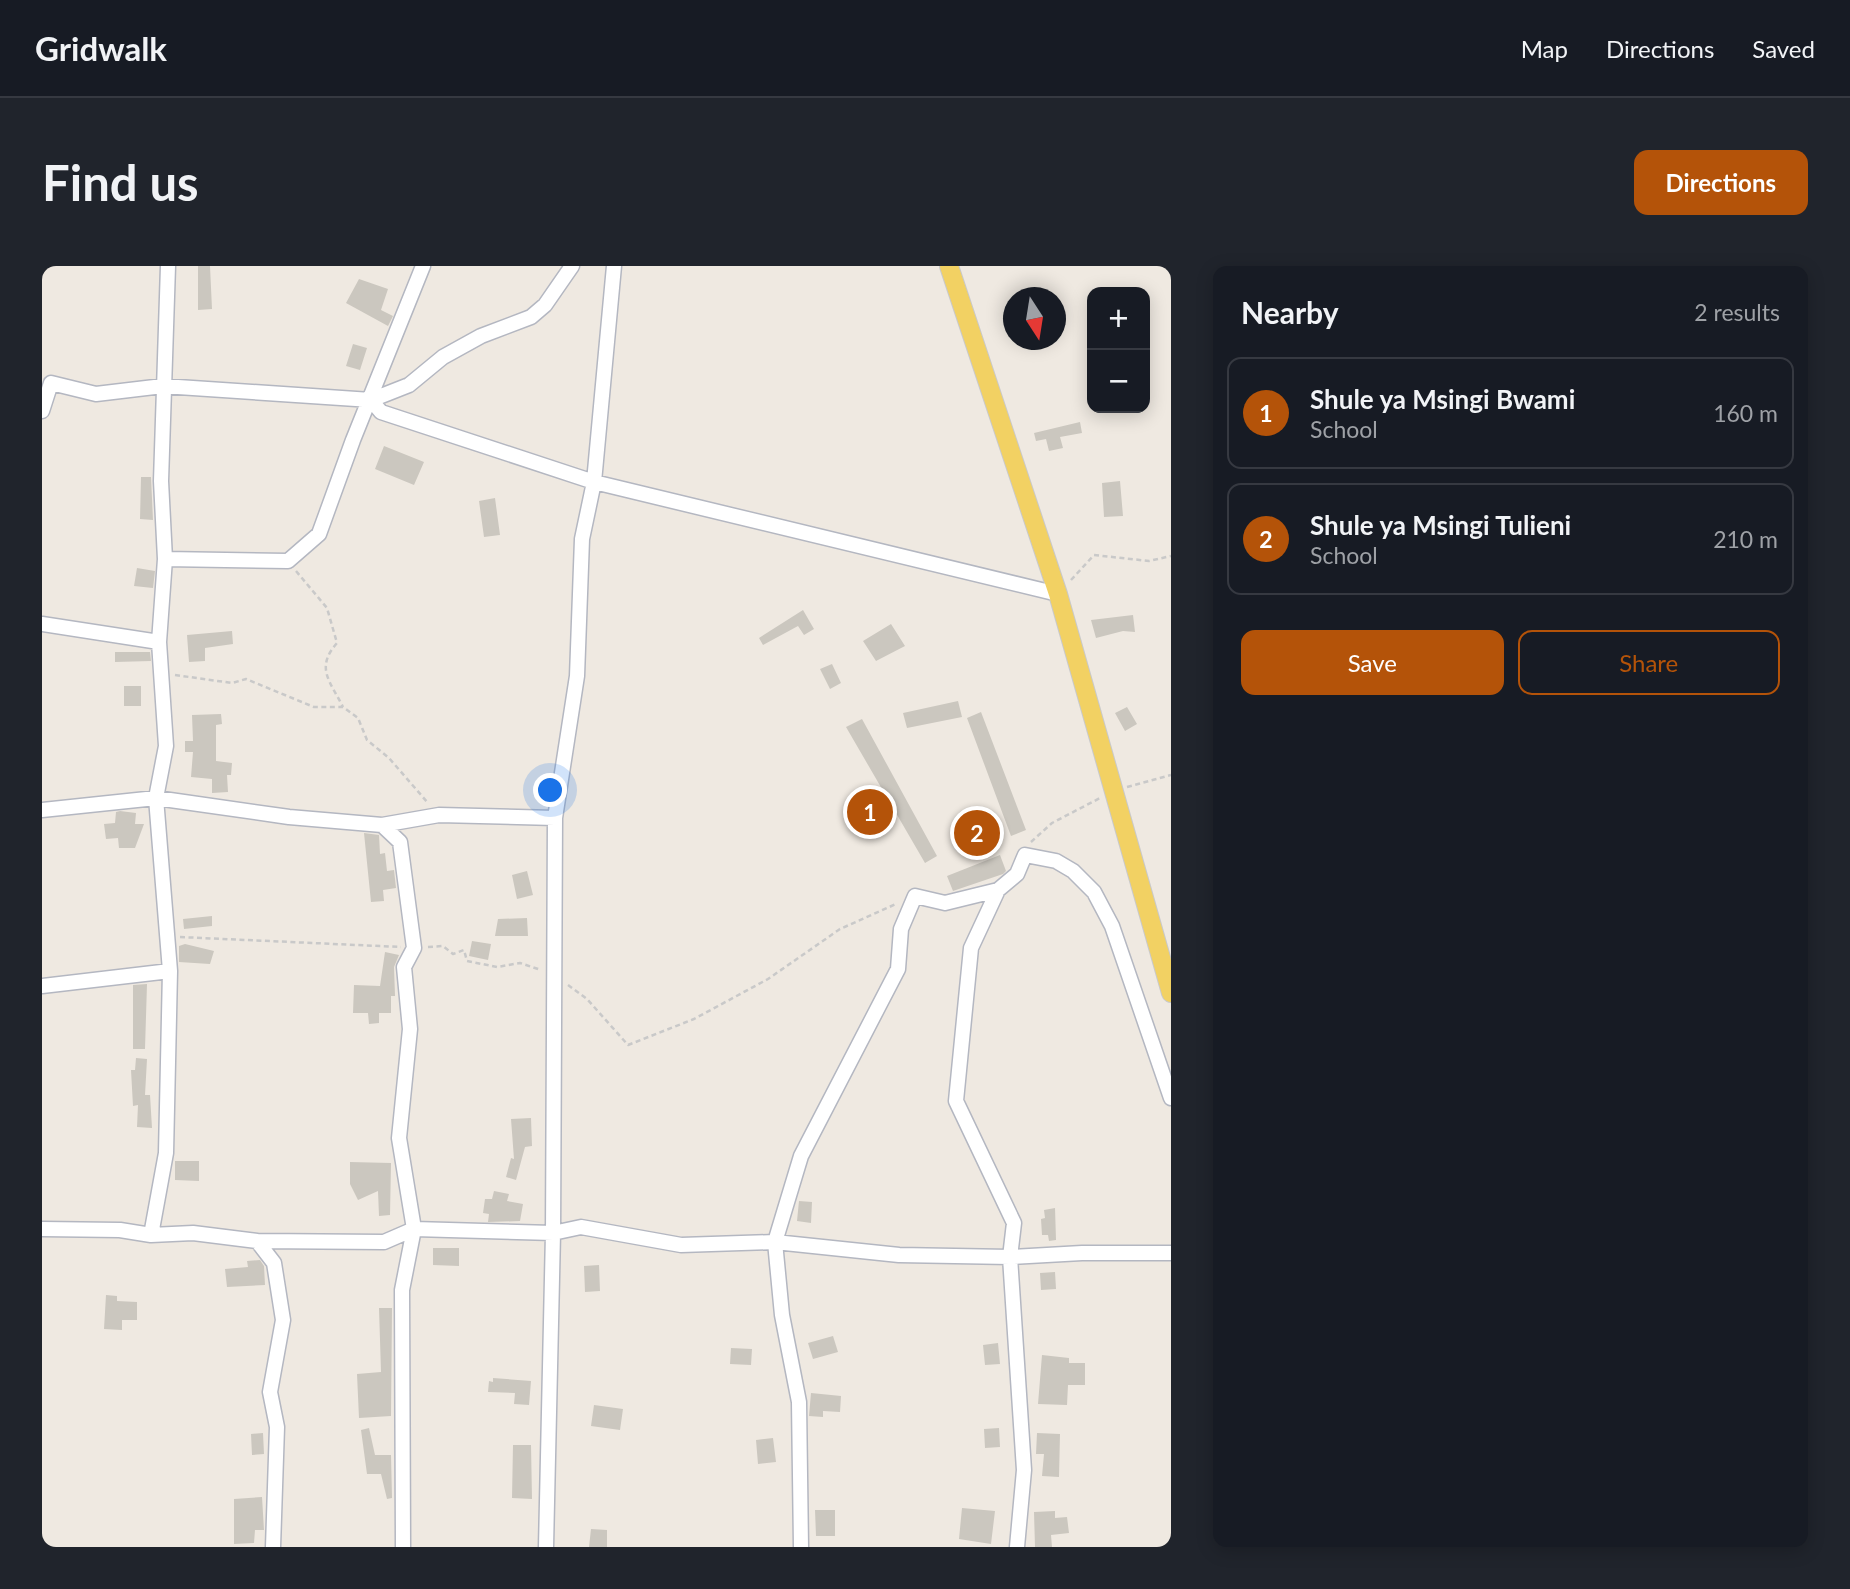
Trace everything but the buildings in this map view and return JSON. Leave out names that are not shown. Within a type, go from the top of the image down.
[{"type":"main road","points":[[949,266],[1058,594],[1171,993]]},
{"type":"street","points":[[151,1235],[166,1153],[170,971],[156,798],[166,746],[159,642],[165,559],[161,481],[168,266]]},
{"type":"street","points":[[165,559],[288,561],[319,534],[352,439],[371,400],[423,266]]},
{"type":"street","points":[[42,411],[51,383],[96,394],[163,386],[371,400],[409,385],[443,357],[481,335],[531,317],[545,305],[572,266]]},
{"type":"street","points":[[545,1547],[553,1233],[555,818],[577,676],[582,539],[593,482],[614,266]]},
{"type":"street","points":[[371,400],[380,412],[593,482],[1058,594]]},
{"type":"street","points":[[42,624],[159,642]]},
{"type":"street","points":[[42,810],[156,798],[289,817],[382,825],[439,815],[555,818]]},
{"type":"street","points":[[382,825],[400,842],[414,948],[404,967],[410,1029],[399,1138],[414,1229],[401,1290],[402,1547]]},
{"type":"street","points":[[1017,1547],[1024,1469],[1010,1257],[1014,1223],[956,1101],[971,948],[998,890],[1017,874],[1025,855],[1056,861],[1073,871],[1094,892],[1112,926],[1171,1098]]},
{"type":"street","points":[[801,1547],[799,1402],[782,1315],[775,1242],[801,1156],[898,968],[901,929],[915,895],[945,903],[998,890]]},
{"type":"street","points":[[42,986],[170,971]]},
{"type":"street","points":[[42,1229],[120,1230],[151,1235],[193,1233],[257,1241],[384,1242],[414,1229],[553,1233],[581,1227],[681,1245],[775,1242],[899,1255],[1010,1257],[1082,1253],[1171,1253]]},
{"type":"street","points":[[257,1241],[274,1263],[283,1320],[270,1392],[277,1427],[273,1547]]},
{"type":"path","points":[[1058,594],[1094,555],[1149,561],[1171,556]]},
{"type":"path","points":[[288,561],[327,608],[337,643],[327,654],[324,669],[343,707],[358,718],[367,740],[389,758],[439,815]]},
{"type":"path","points":[[161,673],[232,683],[246,680],[314,706],[343,707]]},
{"type":"path","points":[[1025,855],[1029,844],[1052,823],[1112,791],[1171,775]]},
{"type":"place","name":"Shule ya Msingi Bwami","points":[[870,812]]},
{"type":"place","name":"Shule ya Msingi Tulieni","points":[[977,833]]}]
